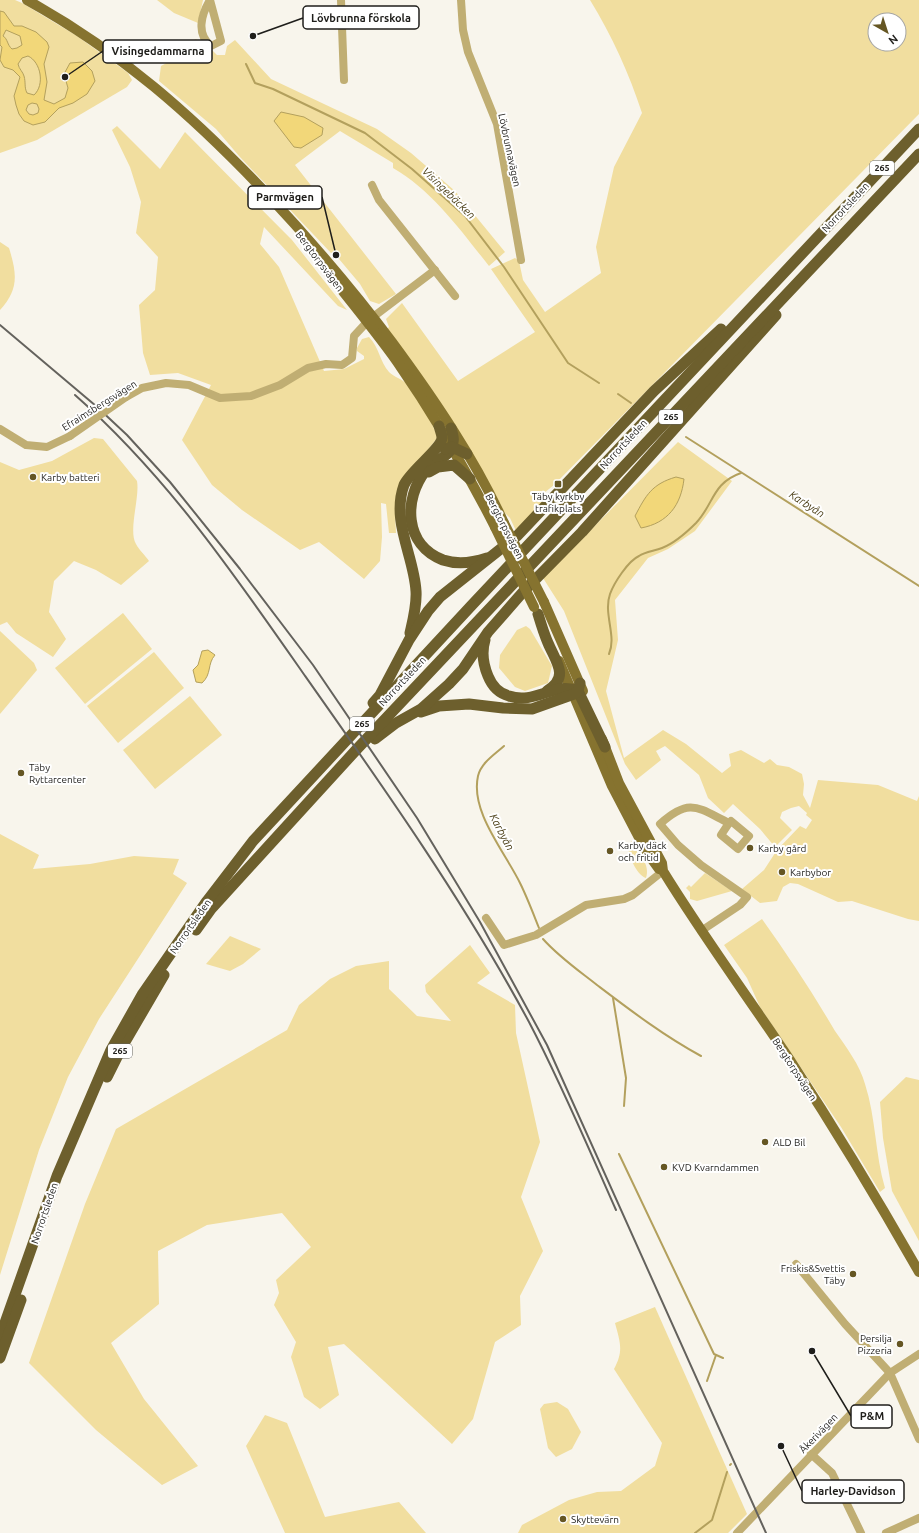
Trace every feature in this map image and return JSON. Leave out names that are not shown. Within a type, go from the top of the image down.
[{"type":"highway","name":"Norrortsleden","points":[[0,1337],[56,1176],[111,1050],[142,995],[207,901],[254,841],[471,606],[844,207],[919,129]]},
{"type":"highway","name":"Norrortsleden","points":[[0,1358],[13,1325],[71,1156],[97,1098],[122,1047],[165,974],[211,909],[320,790],[858,217],[919,154]]},
{"type":"highway","points":[[254,841],[279,809],[380,695],[409,640],[428,611],[440,597],[498,552],[542,510],[654,391],[721,329],[804,242],[844,207]]},
{"type":"highway","points":[[320,790],[377,737],[438,696],[462,669],[488,632],[523,592],[582,532],[678,426],[823,262],[858,217]]},
{"type":"highway","points":[[409,640],[414,619],[416,591],[401,520],[401,501],[405,485],[427,457],[439,447],[442,439],[439,426]]},
{"type":"highway","points":[[451,428],[454,440],[452,448],[448,454],[426,470],[412,497],[409,509],[412,526],[422,545],[438,558],[449,562],[468,564],[498,552]]},
{"type":"highway","points":[[427,457],[442,449],[452,448],[467,454]]},
{"type":"highway","points":[[419,482],[426,474],[438,467],[454,464],[470,479]]},
{"type":"highway","points":[[536,610],[560,670],[559,681],[554,687],[539,696]]},
{"type":"highway","points":[[488,632],[483,648],[483,664],[492,686],[503,694],[526,699],[564,688],[576,689]]},
{"type":"highway","points":[[411,715],[439,706],[469,704],[503,708],[532,709],[576,689]]},
{"type":"highway","points":[[576,689],[605,747]]},
{"type":"main road","name":"Bergtorpsvägen","points":[[27,0],[60,18],[108,51],[158,90],[218,143],[287,215],[307,245],[425,388],[467,454],[494,501],[499,525],[536,610],[576,689]]},
{"type":"main road","name":"Bergtorpsvägen","points":[[370,320],[439,426],[544,602],[612,786],[646,851],[657,868],[663,871]]},
{"type":"main road","name":"Bergtorpsvägen","points":[[605,747],[619,783],[662,863],[663,871],[789,1059],[849,1152],[919,1272]]},
{"type":"street","points":[[210,0],[221,41],[211,46],[205,41],[201,20],[210,0]]},
{"type":"street","points":[[341,0],[344,80]]},
{"type":"street","name":"Lövbrunnavägen","points":[[461,0],[463,30],[468,52],[497,124],[521,260]]},
{"type":"street","points":[[372,185],[379,200],[455,296]]},
{"type":"street","name":"Efraimsbergsvägen","points":[[0,429],[26,445],[48,447],[70,436],[126,397],[142,388],[166,383],[189,385],[220,398],[251,396],[266,391],[308,368],[326,364],[342,365],[352,358],[354,336],[370,320],[435,270]]},
{"type":"street","points":[[702,931],[740,905],[747,897],[701,865],[678,845],[660,824],[671,814],[689,807],[697,808],[729,823],[731,821],[749,836],[738,849],[723,838],[722,832],[711,815]]},
{"type":"street","points":[[722,832],[729,823]]},
{"type":"street","points":[[486,918],[504,945],[536,935],[586,905],[628,897],[639,892],[663,871]]},
{"type":"street","points":[[796,1264],[845,1324],[890,1373],[919,1439]]},
{"type":"street","name":"Åkerivägen","points":[[737,1533],[890,1373],[919,1354]]},
{"type":"street","points":[[811,1454],[832,1473],[861,1533]]},
{"type":"street","points":[[886,1533],[919,1518]]},
{"type":"shaded area","points":[[0,0],[15,0],[22,3],[77,36],[128,73],[132,80],[127,87],[37,140],[0,153]]},
{"type":"shaded area","points":[[157,0],[203,0],[198,23],[174,13]]},
{"type":"shaded area","points":[[590,0],[919,0],[919,114],[554,485],[544,493],[545,499],[517,533],[510,518],[500,508],[387,329],[389,327],[386,319],[402,303],[458,381],[535,332],[491,269],[515,258],[519,261],[523,280],[545,312],[601,273],[596,247],[614,167],[642,113],[613,41]]},
{"type":"shaded area","points":[[0,11],[4,12],[14,26],[22,26],[36,32],[47,42],[49,47],[44,64],[47,82],[44,100],[54,104],[65,98],[68,88],[64,74],[70,63],[83,62],[92,71],[95,81],[87,94],[73,103],[59,108],[45,122],[33,125],[24,121],[19,114],[14,96],[20,77],[13,70],[4,67],[0,60],[2,47],[0,45]],"holes":[[[6,30],[20,36],[22,45],[12,49],[3,36]],[[28,56],[39,68],[40,86],[34,95],[27,93],[26,91],[24,76],[18,64],[22,58]],[[32,103],[37,104],[39,109],[38,113],[33,115],[29,114],[26,110],[28,105]]]},
{"type":"shaded area","points":[[196,39],[203,48],[212,50],[217,55],[225,55],[227,46],[235,40],[271,79],[377,129],[411,153],[455,191],[505,252],[489,266],[446,212],[421,188],[393,168],[393,163],[340,131],[295,165],[396,294],[379,304],[370,301],[360,284],[339,259],[340,256],[335,251],[331,253],[239,156],[216,129],[159,81],[161,66],[172,60],[176,51]]},
{"type":"shaded area","points":[[281,112],[304,117],[323,128],[322,135],[301,148],[294,147],[274,121]]},
{"type":"shaded area","points":[[117,126],[160,169],[185,132],[292,240],[347,310],[338,306],[264,227],[260,244],[279,267],[324,371],[344,369],[364,359],[364,356],[357,351],[357,348],[362,339],[369,337],[375,345],[383,364],[391,374],[407,384],[428,417],[438,437],[419,461],[395,511],[396,533],[389,533],[386,504],[381,503],[382,537],[380,561],[364,579],[319,542],[300,550],[242,510],[212,485],[182,440],[211,385],[178,373],[150,375],[143,353],[139,305],[155,290],[158,257],[136,233],[141,202],[130,167],[112,130]]},
{"type":"shaded area","points":[[0,242],[9,248],[14,266],[15,281],[11,295],[0,310]]},
{"type":"shaded area","points":[[94,438],[103,439],[137,481],[133,531],[134,538],[137,546],[149,561],[121,585],[96,570],[74,561],[54,581],[49,612],[66,639],[53,657],[16,633],[7,622],[0,625],[0,462],[19,470],[52,461]]},
{"type":"shaded area","points":[[678,442],[732,481],[695,531],[668,549],[648,558],[615,600],[618,640],[606,691],[624,758],[663,730],[686,744],[722,773],[731,766],[729,754],[741,750],[764,763],[770,759],[777,765],[789,767],[802,774],[804,784],[803,795],[810,808],[818,780],[878,785],[917,801],[919,796],[919,921],[908,919],[852,901],[838,902],[798,884],[790,883],[783,887],[777,901],[760,903],[742,889],[764,870],[777,850],[800,826],[806,829],[812,820],[806,815],[807,813],[799,806],[782,812],[780,818],[792,830],[775,847],[760,829],[733,804],[724,813],[708,798],[699,775],[665,746],[656,751],[661,760],[636,780],[625,764],[564,611],[543,578]]},
{"type":"shaded area","points":[[676,477],[684,479],[680,497],[672,511],[659,522],[641,528],[635,516],[646,496],[661,483]]},
{"type":"shaded area","points":[[123,613],[152,649],[85,704],[55,668]]},
{"type":"shaded area","points":[[526,626],[530,629],[552,666],[548,683],[525,691],[515,687],[499,668],[500,655],[517,630]]},
{"type":"shaded area","points":[[0,631],[34,663],[37,670],[0,714]]},
{"type":"shaded area","points":[[208,650],[215,655],[205,680],[202,683],[196,682],[193,670],[198,665],[202,651]]},
{"type":"shaded area","points":[[154,652],[184,688],[118,743],[87,706]]},
{"type":"shaded area","points":[[190,696],[222,735],[155,789],[123,750]]},
{"type":"shaded area","points":[[0,834],[39,855],[33,869],[90,864],[134,856],[179,859],[173,874],[187,883],[99,1019],[68,1077],[39,1150],[0,1275]]},
{"type":"shaded area","points":[[632,841],[647,868],[646,878],[636,869],[629,854],[628,845]]},
{"type":"shaded area","points":[[705,873],[732,891],[697,901],[690,899],[690,892],[686,888],[689,885],[691,887]]},
{"type":"shaded area","points":[[762,919],[800,974],[860,1070],[869,1097],[879,1162],[885,1188],[880,1192],[841,1127],[760,1007],[747,978],[724,945]]},
{"type":"shaded area","points":[[230,936],[261,949],[243,964],[230,971],[206,964]]},
{"type":"shaded area","points":[[470,945],[490,973],[477,983],[515,1005],[516,1033],[540,1142],[521,1197],[543,1251],[520,1296],[521,1325],[495,1342],[473,1419],[452,1444],[344,1344],[328,1347],[339,1395],[320,1409],[304,1397],[291,1357],[296,1342],[274,1305],[279,1293],[276,1280],[311,1247],[282,1213],[207,1225],[158,1251],[159,1304],[111,1343],[144,1399],[198,1466],[162,1485],[96,1430],[29,1363],[85,1204],[116,1129],[287,1030],[299,1005],[330,979],[356,966],[389,961],[389,989],[417,1016],[451,1021],[426,992],[425,985]]},
{"type":"shaded area","points":[[906,1077],[919,1080],[919,1241],[892,1191],[883,1138],[880,1102]]},
{"type":"shaded area","points":[[655,1307],[747,1514],[728,1533],[518,1533],[522,1525],[569,1500],[597,1492],[621,1491],[655,1466],[662,1443],[614,1369],[620,1352],[620,1341],[615,1323]]},
{"type":"shaded area","points":[[557,1402],[568,1409],[581,1432],[572,1449],[556,1457],[548,1448],[540,1409],[544,1404]]},
{"type":"shaded area","points":[[265,1415],[287,1423],[325,1517],[399,1502],[426,1533],[285,1533],[246,1446]]},
{"type":"waterway","name":"Visingebäcken","points":[[246,64],[255,83],[273,89],[365,133],[412,169],[465,216],[504,267],[568,363],[599,383]]},
{"type":"waterway","name":"Visingebäcken","points":[[618,394],[631,403]]},
{"type":"waterway","name":"Karbyån","points":[[686,437],[919,586]]},
{"type":"waterway","points":[[609,654],[612,640],[608,602],[612,589],[618,578],[630,562],[644,553],[659,549],[676,541],[702,516],[714,495],[724,482],[741,473]]},
{"type":"waterway","name":"Karbyån","points":[[504,746],[488,760],[480,771],[477,790],[479,804],[490,831],[523,888],[539,928]]},
{"type":"waterway","points":[[543,939],[569,963],[622,1004],[701,1056]]},
{"type":"waterway","points":[[613,998],[626,1078],[624,1106]]},
{"type":"waterway","points":[[619,1154],[714,1354],[723,1358]]},
{"type":"waterway","points":[[707,1381],[716,1355]]},
{"type":"waterway","points":[[695,1533],[712,1520],[727,1472]]},
{"type":"railway","points":[[0,325],[96,406],[127,435],[170,482],[240,569],[313,665],[417,818],[480,922],[547,1045],[766,1533]]},
{"type":"railway","points":[[75,395],[139,458],[169,492],[225,563],[421,844],[477,932],[529,1022],[563,1092],[616,1210]]},
{"type":"place","name":"Lövbrunna förskola","points":[[253,36]]},
{"type":"place","name":"Visingedammarna","points":[[65,77]]},
{"type":"place","name":"Parmvägen","points":[[336,255]]},
{"type":"place","name":"Karby batteri","points":[[33,477]]},
{"type":"place","name":"Täby kyrkby trafikplats","points":[[558,484]]},
{"type":"place","name":"Täby Ryttarcenter","points":[[21,773]]},
{"type":"place","name":"Karby gård","points":[[750,848]]},
{"type":"place","name":"Karby däck och fritid","points":[[610,851]]},
{"type":"place","name":"Karbybor","points":[[782,872]]},
{"type":"place","name":"ALD Bil","points":[[765,1142]]},
{"type":"place","name":"KVD Kvarndammen","points":[[664,1167]]},
{"type":"place","name":"Friskis&Svettis Täby","points":[[853,1274]]},
{"type":"place","name":"Persilja Pizzeria","points":[[900,1344]]},
{"type":"place","name":"P&M","points":[[812,1351]]},
{"type":"place","name":"Harley-Davidson","points":[[781,1446]]},
{"type":"place","name":"Skyttevärn","points":[[563,1519]]}]
